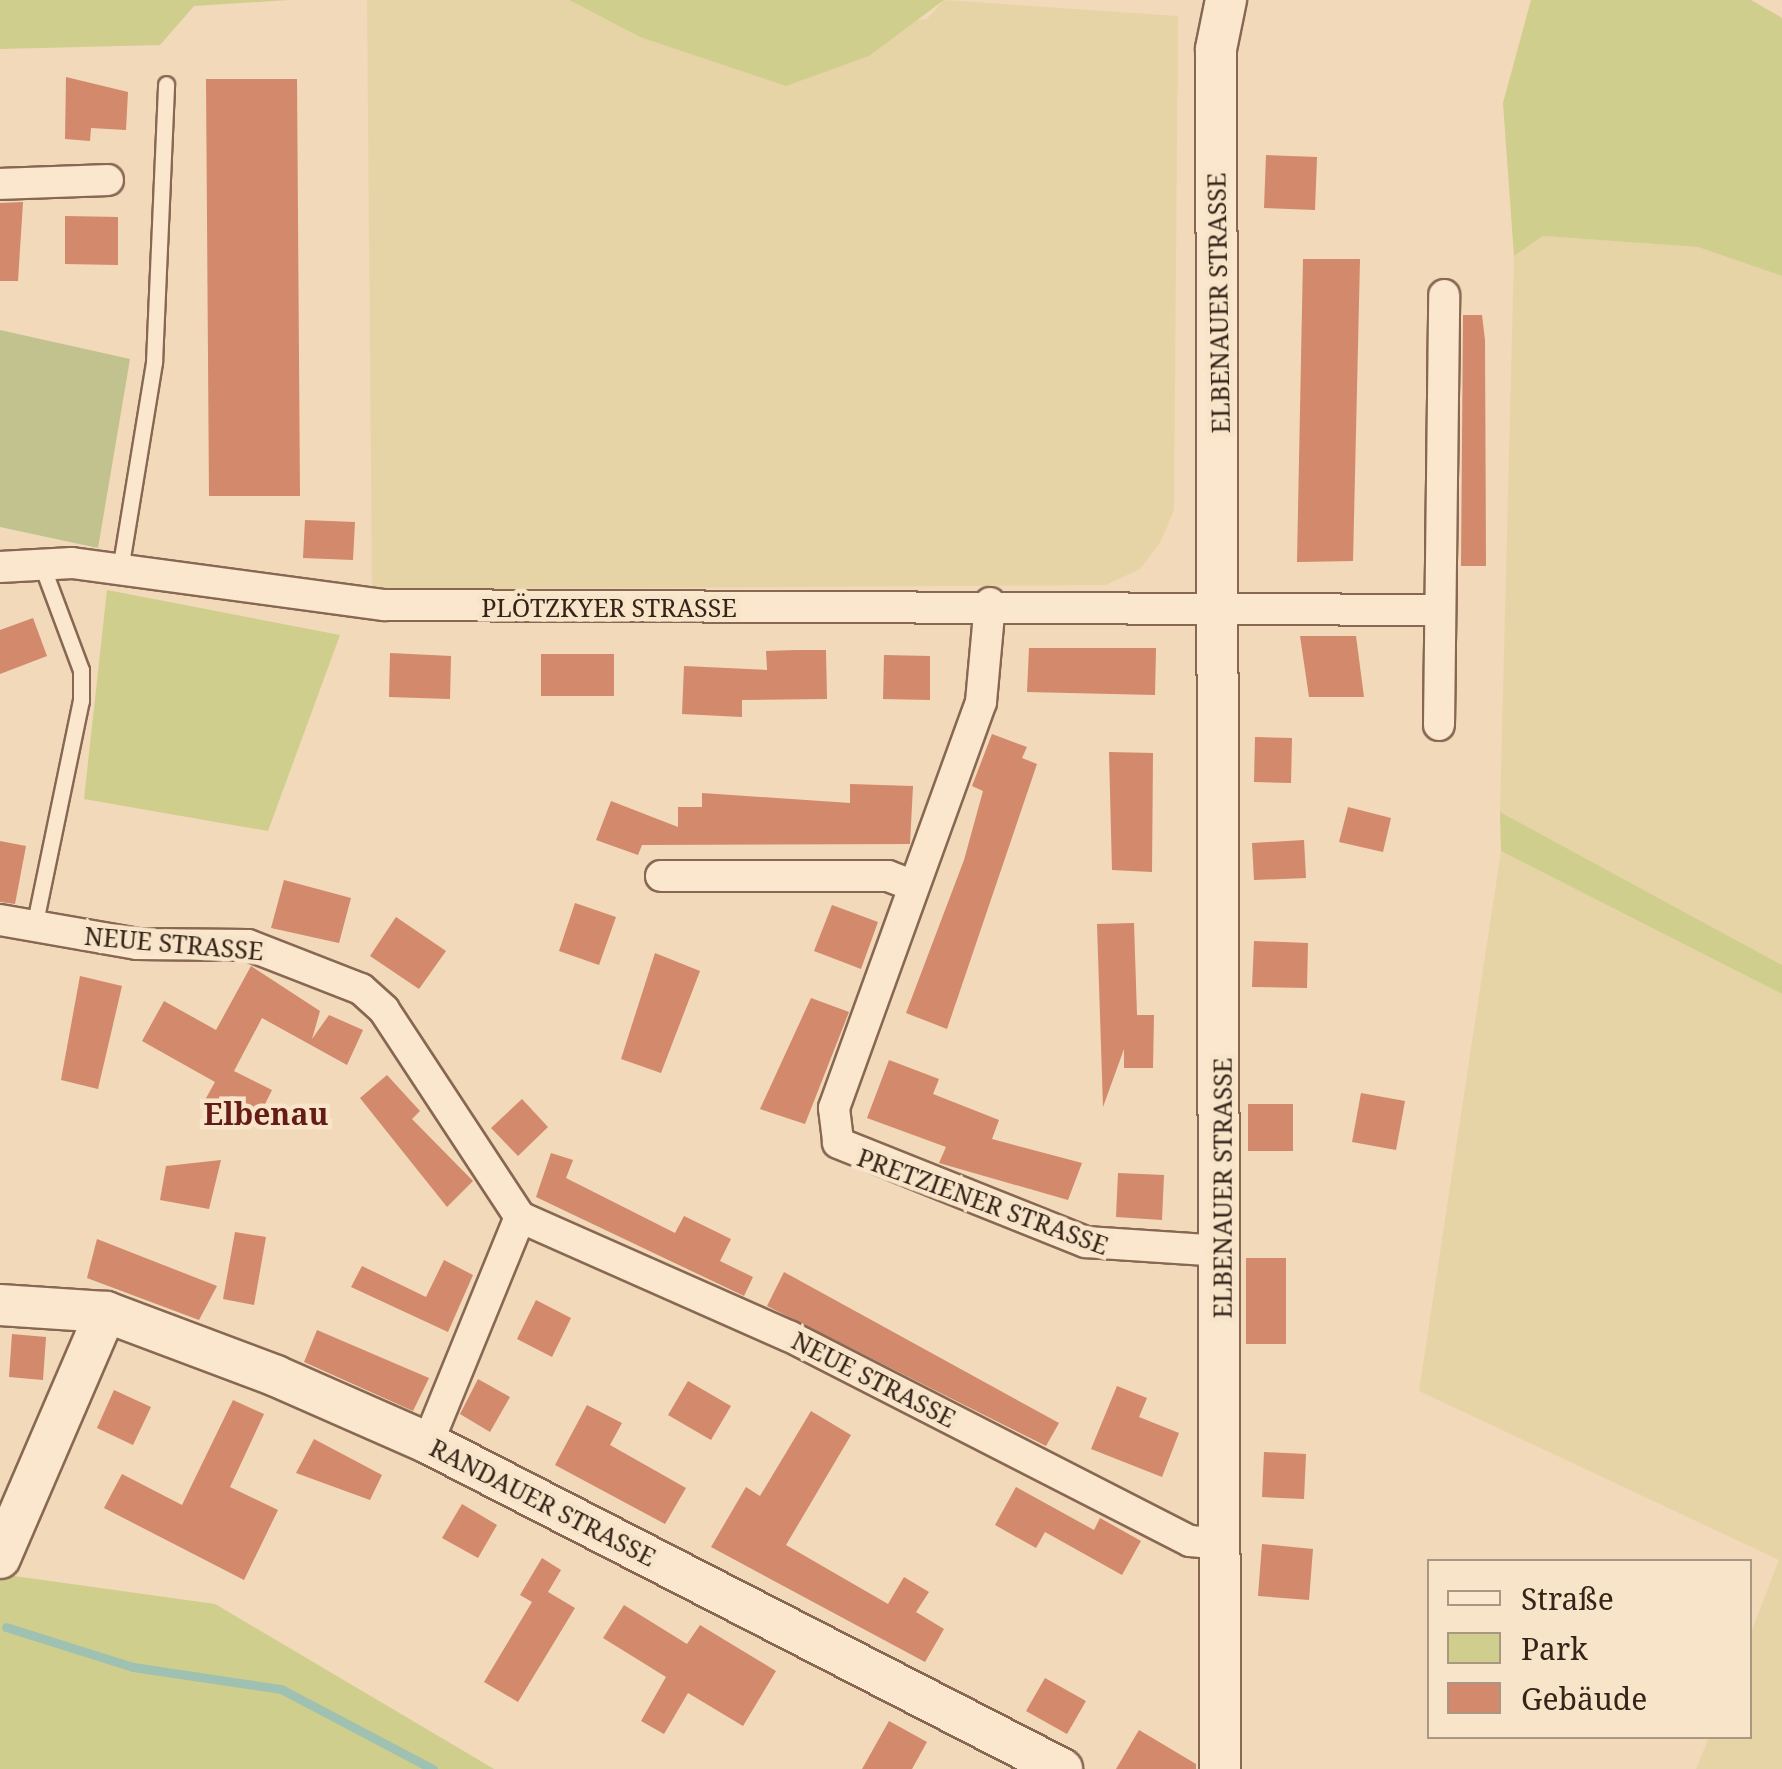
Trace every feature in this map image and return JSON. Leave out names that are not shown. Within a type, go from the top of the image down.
[{"type":"street","name":"ELBENAUER STRASSE","points":[[1220,1769],[1224,1544],[1216,49],[1226,0]]},
{"type":"street","points":[[0,184],[108,180]]},
{"type":"street","points":[[1439,725],[1444,295]]},
{"type":"street","name":"PLÖTZKYER STRASSE","points":[[0,567],[41,562],[120,570],[384,606],[1221,606]]},
{"type":"street","name":"PRETZIENER STRASSE","points":[[990,603],[988,676],[834,1108],[838,1143],[1086,1242],[1222,1251]]},
{"type":"street","points":[[1221,606],[1440,610]]},
{"type":"street","points":[[662,876],[888,876],[912,886]]},
{"type":"street","name":"NEUE STRASSE","points":[[0,920],[137,944],[248,945],[361,989],[507,1186],[520,1218],[822,1352],[1190,1541],[1224,1544]]},
{"type":"street","points":[[428,1443],[520,1218]]},
{"type":"street","name":"RANDAUER STRASSE","points":[[0,1305],[106,1312],[428,1443],[1062,1769]]},
{"type":"street","points":[[0,1558],[106,1312]]},
{"type":"lane","points":[[120,570],[154,362],[166,84]]},
{"type":"lane","points":[[34,926],[81,701],[80,670],[41,562]]},
{"type":"shaded area","points":[[367,0],[569,0],[640,37],[927,19],[944,0],[1178,16],[1174,510],[1160,543],[1140,569],[1106,585],[372,590]]},
{"type":"shaded area","points":[[1543,236],[1698,247],[1782,276],[1782,965],[1500,812],[1514,256]]},
{"type":"shaded area","points":[[1501,851],[1782,994],[1782,1769],[1696,1769],[1708,1739],[1752,1739],[1752,1630],[1779,1560],[1419,1391]]},
{"type":"green space","points":[[0,0],[289,0],[194,6],[160,45],[0,49]]},
{"type":"green space","points":[[569,0],[944,0],[869,56],[786,86],[640,37]]},
{"type":"green space","points":[[1531,0],[1751,0],[1782,18],[1782,276],[1698,247],[1543,236],[1514,256],[1503,103]]},
{"type":"green space","points":[[0,330],[130,359],[98,548],[0,527]]},
{"type":"green space","points":[[107,590],[340,635],[268,831],[84,799]]},
{"type":"green space","points":[[1500,812],[1782,965],[1782,994],[1501,851]]},
{"type":"green space","points":[[0,1574],[215,1604],[494,1769],[0,1769]]},
{"type":"building","points":[[66,77],[128,92],[126,130],[91,128],[90,141],[65,139]]},
{"type":"building","points":[[206,79],[297,79],[300,496],[209,496]]},
{"type":"building","points":[[1266,155],[1317,157],[1315,210],[1264,208]]},
{"type":"building","points":[[23,202],[18,281],[0,281],[0,203]]},
{"type":"building","points":[[65,216],[118,217],[118,265],[65,264]]},
{"type":"building","points":[[1303,259],[1360,259],[1353,561],[1297,562]]},
{"type":"building","points":[[1463,315],[1482,315],[1485,340],[1486,566],[1461,566]]},
{"type":"building","points":[[305,520],[355,522],[353,560],[303,558]]},
{"type":"building","points":[[33,618],[47,656],[0,674],[0,630]]},
{"type":"building","points":[[1300,636],[1356,636],[1364,697],[1309,697]]},
{"type":"building","points":[[1029,648],[1156,648],[1155,695],[1027,692]]},
{"type":"building","points":[[826,650],[827,699],[742,700],[742,717],[682,714],[684,666],[767,670],[766,651]]},
{"type":"building","points":[[390,653],[451,656],[450,699],[389,697]]},
{"type":"building","points":[[541,654],[614,654],[614,696],[541,696]]},
{"type":"building","points":[[884,655],[930,656],[930,700],[883,699]]},
{"type":"building","points":[[992,734],[1027,747],[1022,758],[1037,764],[947,1029],[906,1013],[964,860],[983,791],[972,786]]},
{"type":"building","points":[[1255,737],[1292,738],[1291,783],[1254,782]]},
{"type":"building","points":[[1109,752],[1153,753],[1152,872],[1112,870]]},
{"type":"building","points":[[850,784],[913,786],[910,844],[642,845],[638,855],[596,840],[611,801],[678,827],[678,807],[702,807],[702,793],[850,803]]},
{"type":"building","points":[[1348,807],[1391,818],[1383,852],[1339,842]]},
{"type":"building","points":[[1304,840],[1306,878],[1254,880],[1252,843]]},
{"type":"building","points":[[0,841],[26,846],[15,904],[0,902]]},
{"type":"building","points":[[284,880],[351,898],[339,943],[271,928]]},
{"type":"building","points":[[575,903],[616,917],[599,965],[559,951]]},
{"type":"building","points":[[832,905],[878,922],[861,969],[814,951]]},
{"type":"building","points":[[396,917],[446,951],[419,989],[370,956]]},
{"type":"building","points":[[1134,923],[1137,1015],[1154,1015],[1153,1068],[1124,1068],[1124,1049],[1103,1107],[1097,924]]},
{"type":"building","points":[[1254,941],[1308,943],[1307,988],[1252,987]]},
{"type":"building","points":[[655,953],[700,971],[661,1073],[621,1059]]},
{"type":"building","points":[[251,966],[320,1011],[312,1039],[329,1015],[363,1030],[347,1065],[262,1018],[234,1071],[272,1090],[254,1126],[205,1100],[215,1082],[142,1041],[164,1001],[216,1030]]},
{"type":"building","points":[[80,976],[122,986],[98,1089],[61,1080]]},
{"type":"building","points":[[811,998],[849,1012],[805,1124],[760,1109]]},
{"type":"building","points":[[889,1060],[939,1079],[933,1094],[999,1120],[992,1139],[1082,1163],[1068,1200],[939,1163],[946,1147],[867,1118]]},
{"type":"building","points":[[387,1075],[420,1111],[412,1119],[473,1181],[447,1207],[360,1098]]},
{"type":"building","points":[[1361,1093],[1405,1101],[1396,1150],[1352,1142]]},
{"type":"building","points":[[522,1099],[548,1127],[518,1156],[491,1128]]},
{"type":"building","points":[[1248,1104],[1293,1104],[1293,1151],[1248,1151]]},
{"type":"building","points":[[551,1153],[573,1160],[566,1178],[675,1233],[684,1216],[731,1239],[720,1261],[753,1277],[744,1296],[536,1197]]},
{"type":"building","points":[[221,1160],[209,1209],[160,1200],[166,1166]]},
{"type":"building","points":[[1118,1173],[1164,1175],[1162,1220],[1116,1217]]},
{"type":"building","points":[[235,1232],[266,1237],[254,1305],[223,1299]]},
{"type":"building","points":[[97,1239],[217,1286],[199,1320],[87,1278]]},
{"type":"building","points":[[1246,1258],[1286,1258],[1286,1344],[1246,1344]]},
{"type":"building","points":[[444,1260],[473,1275],[448,1332],[351,1287],[362,1266],[426,1297]]},
{"type":"building","points":[[784,1272],[1059,1423],[1046,1446],[767,1306]]},
{"type":"building","points":[[536,1300],[571,1318],[552,1357],[517,1339]]},
{"type":"building","points":[[317,1330],[429,1378],[413,1411],[304,1362]]},
{"type":"building","points":[[12,1334],[46,1337],[43,1380],[9,1377]]},
{"type":"building","points":[[478,1379],[510,1397],[490,1432],[460,1414]]},
{"type":"building","points":[[688,1381],[731,1406],[711,1440],[668,1415]]},
{"type":"building","points":[[1117,1386],[1147,1398],[1139,1417],[1179,1433],[1162,1477],[1091,1449]]},
{"type":"building","points":[[114,1390],[151,1407],[133,1445],[97,1428]]},
{"type":"building","points":[[233,1400],[264,1414],[230,1487],[278,1510],[244,1580],[104,1508],[122,1474],[182,1505]]},
{"type":"building","points":[[587,1405],[622,1423],[610,1445],[686,1488],[665,1524],[555,1465]]},
{"type":"building","points":[[811,1411],[851,1435],[786,1545],[888,1604],[904,1577],[929,1592],[916,1612],[944,1629],[925,1662],[711,1547],[746,1487],[760,1496]]},
{"type":"building","points":[[314,1439],[382,1475],[370,1500],[296,1473]]},
{"type":"building","points":[[1264,1452],[1306,1454],[1304,1499],[1262,1497]]},
{"type":"building","points":[[1016,1487],[1094,1530],[1100,1518],[1141,1541],[1122,1575],[1045,1532],[1036,1548],[995,1525]]},
{"type":"building","points":[[462,1504],[497,1525],[478,1558],[442,1538]]},
{"type":"building","points":[[1262,1544],[1313,1549],[1309,1600],[1258,1596]]},
{"type":"building","points":[[542,1558],[561,1570],[548,1592],[575,1608],[518,1702],[484,1682],[532,1602],[520,1595]]},
{"type":"building","points":[[624,1605],[687,1644],[700,1625],[776,1671],[743,1726],[688,1693],[664,1734],[641,1721],[666,1677],[603,1638]]},
{"type":"building","points":[[1045,1678],[1086,1701],[1067,1734],[1026,1711]]},
{"type":"building","points":[[889,1721],[927,1742],[912,1769],[862,1769]]},
{"type":"building","points":[[1139,1730],[1196,1764],[1196,1769],[1116,1769]]},
{"type":"waterway","points":[[6,1627],[133,1667],[281,1689],[433,1769]]},
{"type":"district","name":"Elbenau","points":[[266,1114]]}]
